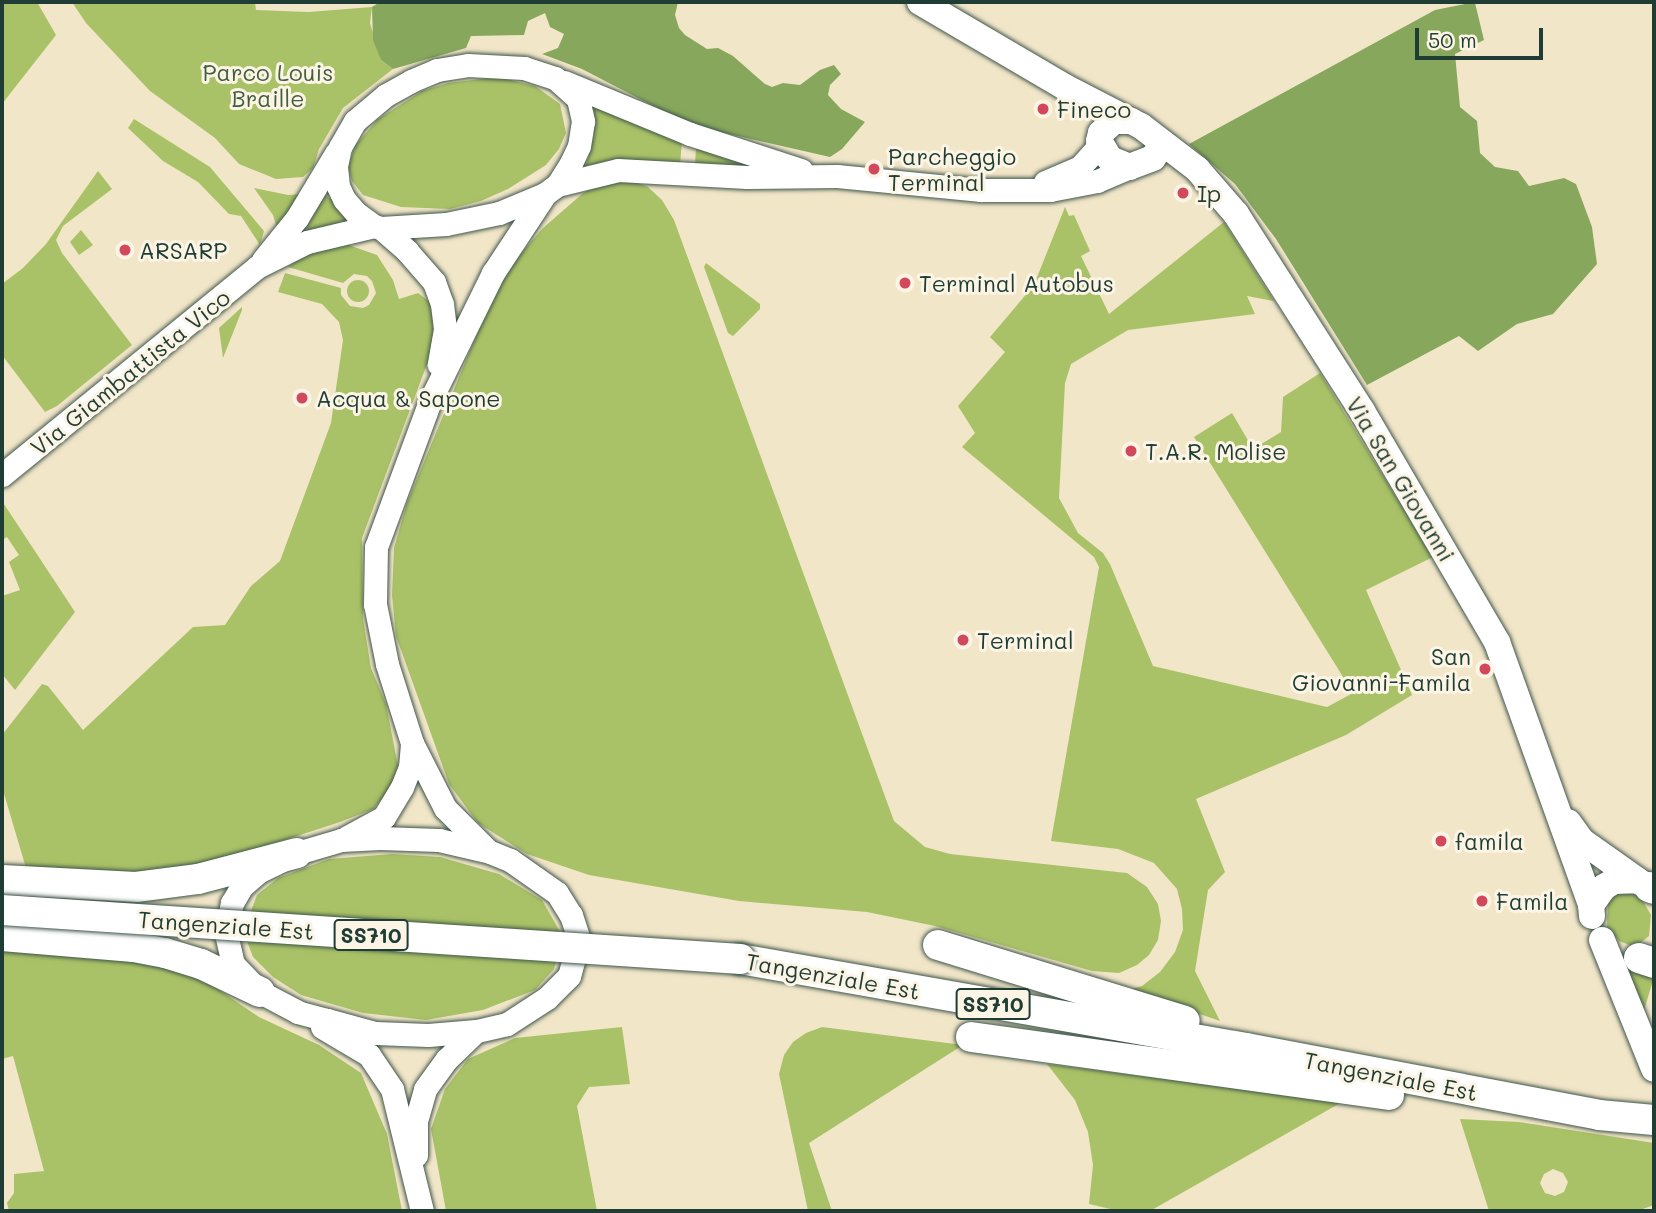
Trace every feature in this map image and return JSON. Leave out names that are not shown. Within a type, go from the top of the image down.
[{"type":"main road","points":[[920,2],[1065,87],[1149,130],[1149,156],[1110,159],[1087,106],[1065,87]]},
{"type":"main road","points":[[1100,139],[1114,121],[1131,121]]},
{"type":"main road","name":"Via San Giovanni","points":[[1149,156],[1198,169],[1236,214],[1362,411],[1497,642],[1560,813],[1591,905],[1592,918],[1602,940],[1625,956],[1640,959]]},
{"type":"main road","name":"Via San Giovanni","points":[[1560,813],[1583,841],[1649,887]]},
{"type":"main road","points":[[2,880],[136,887],[198,879],[297,853]]},
{"type":"main road","points":[[1591,905],[1604,887],[1614,881],[1649,887]]},
{"type":"main road","name":"Tangenziale Est","points":[[2,910],[740,959],[1246,1048],[1508,1099],[1599,1115],[1654,1120]]},
{"type":"main road","points":[[2,936],[121,946],[165,953],[201,964],[260,992]]},
{"type":"main road","points":[[938,945],[1210,1029],[1246,1048]]},
{"type":"main road","points":[[1640,959],[1649,1057]]},
{"type":"main road","points":[[1649,1057],[1654,1013]]},
{"type":"main road","points":[[971,1037],[1419,1099],[1508,1099]]},
{"type":"street","points":[[430,401],[443,348],[442,304],[434,282],[420,265],[377,227],[356,214],[344,199],[336,166],[340,147],[355,121],[386,95],[437,70],[468,65],[524,68],[555,78],[690,135],[821,176]]},
{"type":"street","points":[[490,852],[463,829],[445,808],[412,743],[387,664],[375,604],[376,547],[430,401],[494,273],[579,146],[583,121],[578,99],[555,78]]},
{"type":"street","points":[[1014,188],[1068,174],[1090,159],[1100,139]]},
{"type":"street","name":"Via Giambattista Vico","points":[[2,475],[257,267],[297,218],[340,147]]},
{"type":"street","points":[[377,227],[446,224],[499,213],[551,190],[618,170],[721,176],[821,176],[981,190],[1074,187],[1149,156]]},
{"type":"street","name":"Via Giambattista Vico","points":[[257,267],[307,242],[377,227]]},
{"type":"street","points":[[341,841],[384,817],[402,787],[410,767],[412,743]]},
{"type":"street","points":[[298,1012],[375,1033],[428,1035],[476,1031],[507,1024],[547,998],[569,976],[579,939],[571,915],[557,893],[510,860],[490,852],[439,840],[380,838],[341,841],[297,853],[258,872],[242,886],[232,903],[226,933],[233,964],[260,992],[369,1055],[392,1089],[422,1211]]},
{"type":"street","points":[[415,1176],[416,1121],[425,1089],[447,1059],[476,1031]]},
{"type":"green space","points":[[2,2],[37,2],[56,35],[2,104]]},
{"type":"green space","name":"Parco Louis Braille","points":[[72,2],[255,2],[256,10],[309,12],[372,7],[370,23],[381,60],[393,69],[343,108],[319,149],[313,168],[303,177],[276,179],[239,164],[215,138],[150,91],[86,23]]},
{"type":"green space","points":[[380,2],[678,2],[675,15],[679,28],[685,35],[707,49],[718,48],[733,56],[772,87],[783,83],[800,85],[820,70],[834,65],[841,74],[830,85],[828,95],[841,109],[865,122],[842,149],[830,157],[707,129],[665,112],[582,69],[542,54],[558,48],[564,34],[550,27],[545,13],[528,21],[524,35],[471,36],[466,48],[393,69],[381,60],[373,40],[372,7]]},
{"type":"green space","points":[[1475,2],[1490,2],[1475,3],[1484,40],[1455,54],[1460,107],[1477,121],[1480,153],[1495,167],[1518,171],[1529,186],[1564,178],[1576,184],[1592,227],[1597,264],[1553,314],[1517,324],[1478,351],[1459,336],[1367,385],[1276,239],[1235,184],[1189,144],[1435,10]]},
{"type":"green space","points":[[497,77],[535,86],[560,104],[566,133],[559,149],[546,165],[508,189],[481,201],[450,209],[401,207],[363,195],[352,181],[348,167],[355,146],[378,119],[422,91],[448,83]]},
{"type":"green space","points":[[599,107],[682,141],[680,165],[621,159],[586,165],[594,135],[594,109]]},
{"type":"green space","points":[[134,119],[210,167],[264,231],[260,245],[241,216],[229,214],[198,182],[163,161],[128,128]]},
{"type":"green space","points":[[696,147],[751,164],[750,169],[695,166]]},
{"type":"green space","points":[[98,171],[112,189],[63,226],[56,240],[62,253],[132,345],[57,406],[45,412],[2,355],[2,284],[23,268],[46,244]]},
{"type":"green space","points":[[630,180],[648,187],[662,200],[674,220],[894,821],[925,847],[950,854],[1127,873],[1147,887],[1158,904],[1161,921],[1158,940],[1149,955],[1137,965],[1119,973],[1092,971],[935,926],[867,912],[739,901],[589,875],[527,854],[478,823],[449,784],[396,636],[392,595],[394,548],[407,503],[493,295],[510,266],[543,228],[582,194],[601,182]]},
{"type":"green space","points":[[254,188],[288,195],[302,194],[277,228],[273,215]]},
{"type":"green space","points":[[324,195],[331,199],[347,221],[309,231],[306,225]]},
{"type":"green space","points":[[1065,207],[1069,216],[1074,215],[1090,251],[1081,256],[1109,314],[1224,222],[1274,301],[1247,296],[1255,314],[1128,330],[1071,364],[1065,383],[1059,498],[1078,533],[1103,553],[1110,564],[1153,666],[1327,707],[1353,693],[1194,437],[1232,413],[1253,449],[1281,432],[1283,397],[1320,373],[1433,557],[1366,590],[1412,695],[1346,735],[1196,799],[1225,872],[1208,890],[1195,971],[1220,1021],[1185,1009],[1117,993],[1142,986],[1160,972],[1175,952],[1183,930],[1177,889],[1154,863],[1118,849],[1051,841],[1099,567],[1094,557],[962,447],[975,433],[958,406],[1005,352],[990,337],[1034,285]]},
{"type":"green space","points":[[81,230],[93,245],[79,255],[70,242]]},
{"type":"green space","points":[[343,243],[377,255],[393,280],[399,299],[418,293],[430,302],[434,330],[433,348],[362,538],[363,619],[371,668],[386,704],[398,766],[390,789],[373,809],[217,862],[147,877],[26,868],[2,787],[2,735],[42,684],[48,686],[83,730],[193,627],[225,625],[251,586],[280,561],[331,423],[343,340],[339,322],[322,304],[278,292],[285,273],[341,288],[341,295],[350,306],[363,308],[369,305],[376,293],[367,276],[354,274],[343,283],[288,267],[308,252]]},
{"type":"green space","points":[[706,263],[760,304],[760,309],[733,336],[728,333],[704,267]]},
{"type":"green space","points":[[358,280],[366,283],[369,291],[366,299],[358,302],[350,299],[347,291],[350,283]]},
{"type":"green space","points":[[242,307],[242,310],[223,358],[219,328]]},
{"type":"green space","points":[[2,501],[75,612],[15,690],[2,674],[2,596],[20,590],[9,562],[19,555],[7,537],[2,540]]},
{"type":"green space","points":[[392,854],[440,857],[499,874],[542,900],[563,937],[554,969],[535,990],[483,1010],[426,1020],[363,1013],[301,995],[273,977],[253,957],[245,936],[249,916],[257,895],[278,878],[329,859]]},
{"type":"green space","points":[[1619,891],[1640,896],[1651,915],[1649,936],[1635,947],[1619,941],[1607,927],[1608,903]]},
{"type":"green space","points":[[2,946],[132,958],[200,977],[259,1017],[319,1045],[361,1073],[387,1134],[402,1211],[9,1211],[7,1203],[14,1193],[14,1174],[44,1171],[13,1056],[2,1059]]},
{"type":"green space","points":[[1637,968],[1654,977],[1642,1017],[1626,979],[1630,971]]},
{"type":"green space","points":[[622,1027],[630,1084],[589,1087],[577,1106],[597,1211],[446,1211],[431,1129],[445,1089],[468,1059],[515,1038]]},
{"type":"green space","points":[[822,1027],[963,1045],[809,1143],[832,1211],[808,1211],[779,1074],[784,1055],[793,1042]]},
{"type":"green space","points":[[1047,1064],[1342,1102],[1150,1211],[1119,1211],[1089,1204],[1093,1165],[1088,1132],[1075,1100]]},
{"type":"green space","points":[[1460,1119],[1519,1122],[1654,1143],[1654,1205],[1637,1211],[1489,1211]],"holes":[[[1553,1169],[1563,1173],[1568,1182],[1564,1192],[1555,1196],[1545,1193],[1540,1183],[1544,1174]]]},
{"type":"place","name":"Fineco","points":[[1043,109]]},
{"type":"place","name":"Parcheggio Terminal","points":[[874,169]]},
{"type":"place","name":"Ip","points":[[1183,193]]},
{"type":"place","name":"ARSARP","points":[[125,250]]},
{"type":"place","name":"Terminal Autobus","points":[[905,283]]},
{"type":"place","name":"Acqua & Sapone","points":[[302,398]]},
{"type":"place","name":"T.A.R. Molise","points":[[1131,451]]},
{"type":"place","name":"Terminal","points":[[963,640]]},
{"type":"place","name":"San Giovanni-Famila","points":[[1485,669]]},
{"type":"place","name":"famila","points":[[1441,841]]},
{"type":"place","name":"Famila","points":[[1482,901]]}]
